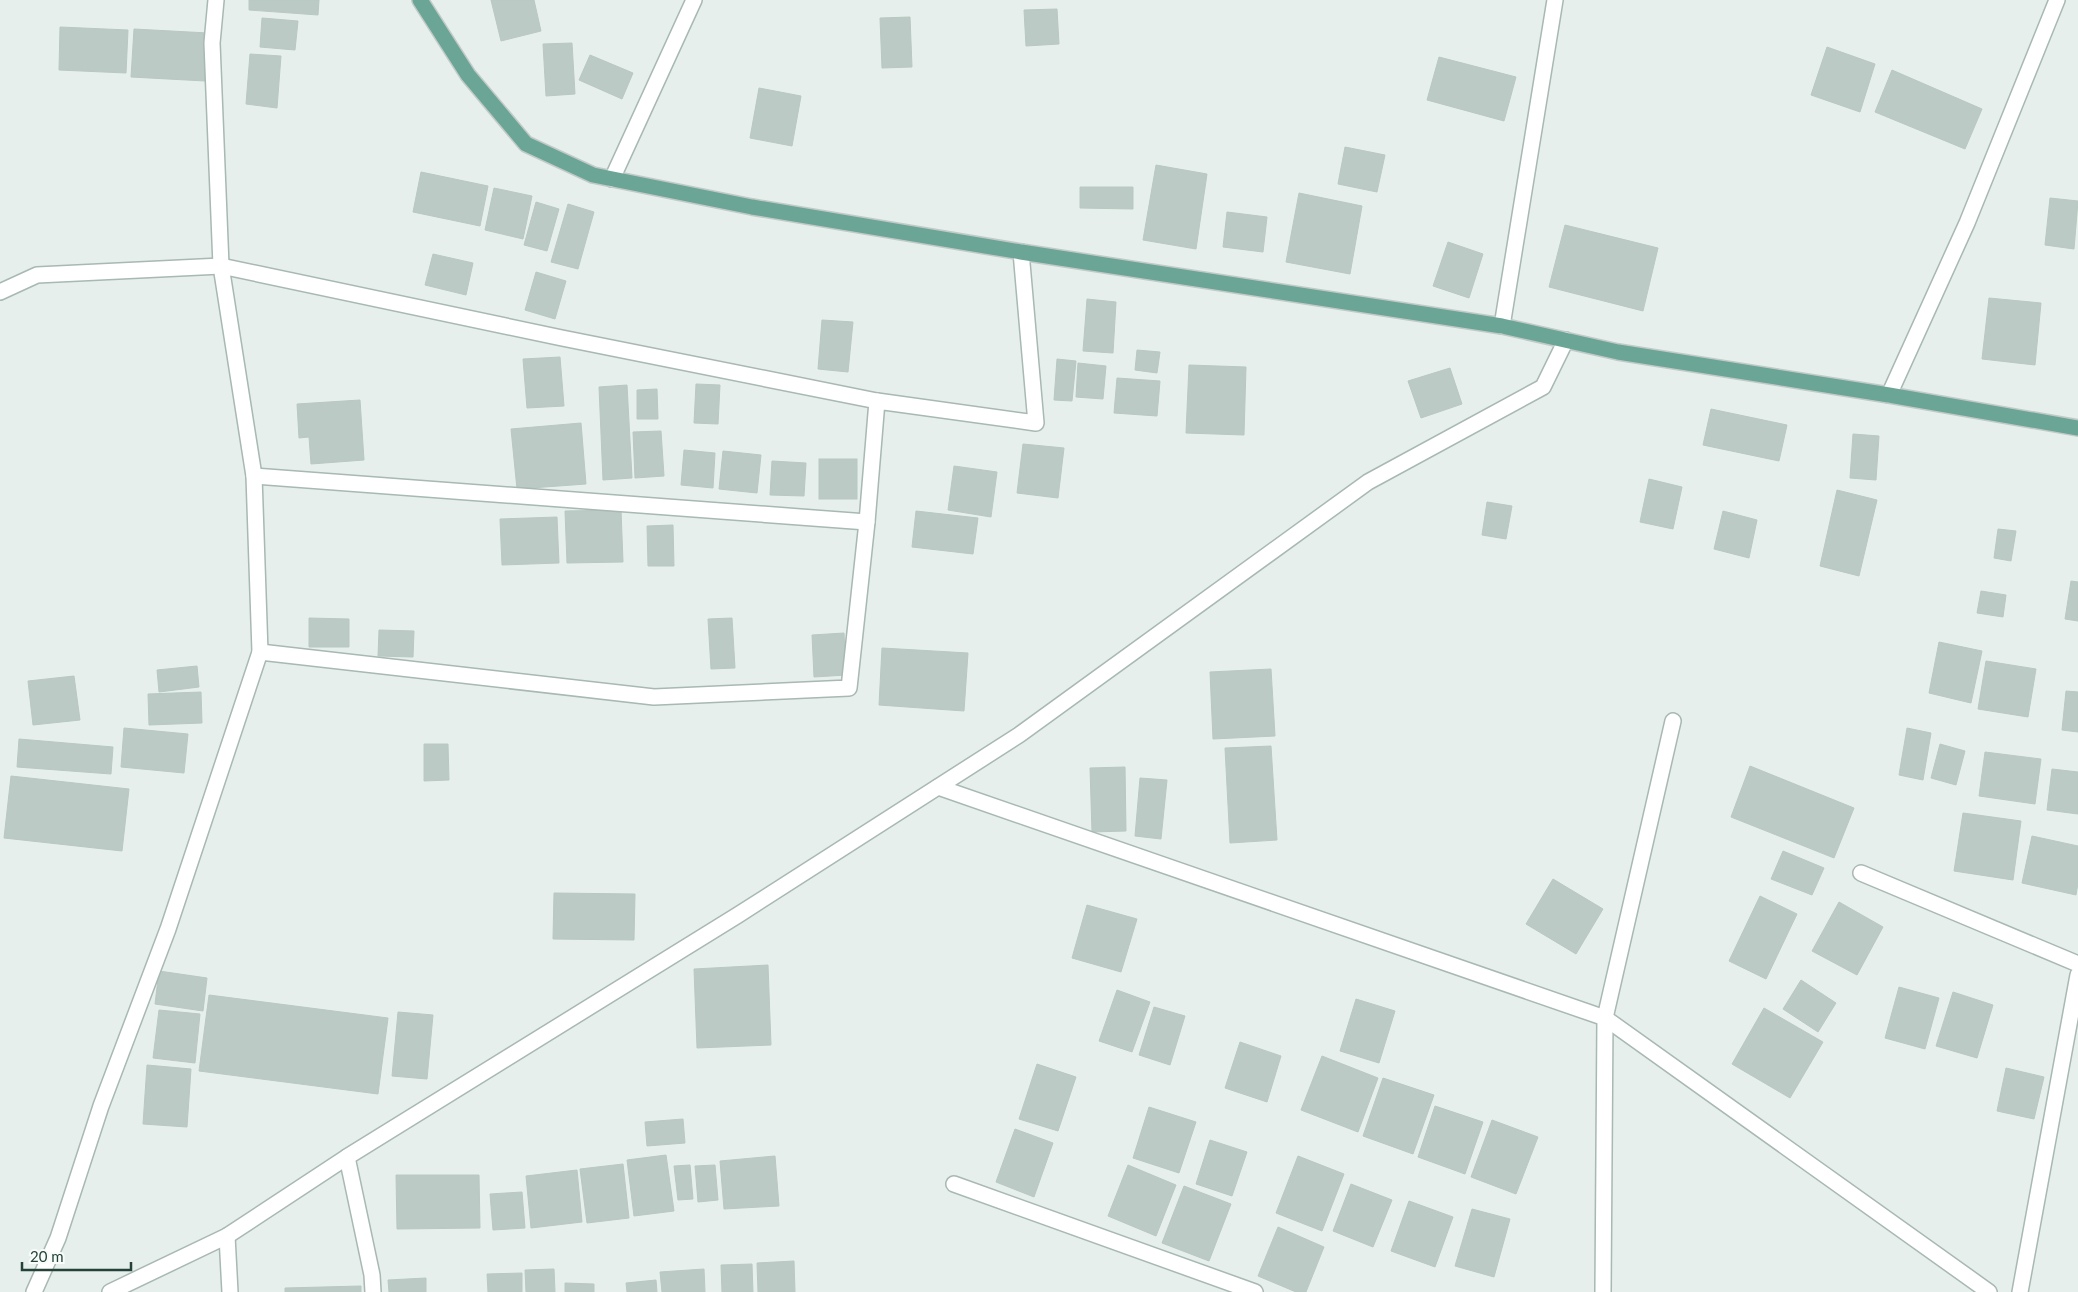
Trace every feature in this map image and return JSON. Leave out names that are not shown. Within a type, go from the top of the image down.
[{"type":"main road","points":[[420,0],[468,75],[526,144],[593,175],[752,208],[1021,252],[1502,326],[1618,352],[1889,395],[2078,428]]},
{"type":"street","points":[[34,1292],[58,1238],[100,1106],[168,929],[260,652],[254,476],[221,266],[212,43],[216,0]]},
{"type":"street","points":[[612,179],[694,0]]},
{"type":"street","points":[[1502,326],[1555,0]]},
{"type":"street","points":[[1889,395],[1967,223],[2057,0]]},
{"type":"street","points":[[0,292],[37,275],[221,266],[562,338],[877,401],[1036,423],[1021,252]]},
{"type":"street","points":[[110,1292],[227,1236],[347,1157],[738,915],[1019,735],[1368,482],[1543,387],[1566,340]]},
{"type":"street","points":[[260,652],[654,696],[849,688],[867,522],[877,401]]},
{"type":"street","points":[[254,476],[867,522]]},
{"type":"street","points":[[1602,1292],[1605,1018],[1673,721]]},
{"type":"street","points":[[938,787],[1605,1018],[1989,1292]]},
{"type":"street","points":[[1860,873],[2078,964]]},
{"type":"street","points":[[2020,1292],[2078,975]]},
{"type":"street","points":[[347,1157],[372,1275],[373,1292]]},
{"type":"street","points":[[954,1184],[1255,1292]]},
{"type":"street","points":[[227,1236],[230,1292]]},
{"type":"building","points":[[249,0],[319,0],[318,15],[249,10]]},
{"type":"building","points":[[491,0],[534,0],[541,31],[501,41]]},
{"type":"building","points":[[1057,9],[1059,44],[1026,46],[1024,10]]},
{"type":"building","points":[[910,17],[912,67],[882,68],[880,18]]},
{"type":"building","points":[[262,18],[298,21],[295,50],[260,47]]},
{"type":"building","points":[[60,27],[128,30],[126,73],[59,70]]},
{"type":"building","points":[[134,29],[208,33],[205,81],[131,77]]},
{"type":"building","points":[[572,43],[575,94],[546,96],[543,44]]},
{"type":"building","points":[[1827,47],[1875,64],[1860,112],[1811,95]]},
{"type":"building","points":[[250,54],[281,56],[277,108],[246,104]]},
{"type":"building","points":[[590,55],[633,73],[622,99],[579,80]]},
{"type":"building","points":[[1439,57],[1516,77],[1504,121],[1427,100]]},
{"type":"building","points":[[1892,70],[1982,109],[1965,149],[1875,112]]},
{"type":"building","points":[[759,88],[801,96],[792,146],[750,138]]},
{"type":"building","points":[[1345,147],[1385,155],[1377,192],[1338,184]]},
{"type":"building","points":[[1156,165],[1207,174],[1196,249],[1143,240]]},
{"type":"building","points":[[421,172],[488,186],[480,226],[413,212]]},
{"type":"building","points":[[1080,187],[1133,187],[1133,209],[1080,208]]},
{"type":"building","points":[[494,188],[532,196],[523,239],[485,230]]},
{"type":"building","points":[[1299,193],[1362,206],[1350,274],[1286,262]]},
{"type":"building","points":[[2050,198],[2078,201],[2074,249],[2045,245]]},
{"type":"building","points":[[536,202],[559,209],[547,251],[524,245]]},
{"type":"building","points":[[568,204],[594,212],[578,269],[551,262]]},
{"type":"building","points":[[1227,212],[1267,217],[1263,252],[1223,247]]},
{"type":"building","points":[[1565,225],[1658,248],[1643,311],[1549,287]]},
{"type":"building","points":[[1448,242],[1483,254],[1469,298],[1433,286]]},
{"type":"building","points":[[433,254],[473,263],[466,295],[425,285]]},
{"type":"building","points":[[536,272],[566,281],[555,319],[525,310]]},
{"type":"building","points":[[1989,298],[2041,303],[2035,365],[1982,359]]},
{"type":"building","points":[[1087,299],[1116,302],[1113,353],[1083,351]]},
{"type":"building","points":[[822,320],[853,322],[848,372],[818,369]]},
{"type":"building","points":[[1137,350],[1160,352],[1157,373],[1135,370]]},
{"type":"building","points":[[560,357],[564,406],[527,408],[523,359]]},
{"type":"building","points":[[1057,359],[1076,361],[1072,401],[1054,400]]},
{"type":"building","points":[[1078,363],[1106,366],[1103,399],[1076,397]]},
{"type":"building","points":[[1189,365],[1246,367],[1244,435],[1186,433]]},
{"type":"building","points":[[1450,368],[1462,404],[1421,418],[1408,381]]},
{"type":"building","points":[[1117,378],[1160,381],[1157,416],[1114,413]]},
{"type":"building","points":[[696,384],[720,385],[718,424],[694,423]]},
{"type":"building","points":[[627,385],[632,478],[603,480],[599,387]]},
{"type":"building","points":[[657,389],[658,419],[637,419],[637,390]]},
{"type":"building","points":[[360,400],[364,460],[311,464],[309,437],[299,438],[297,404]]},
{"type":"building","points":[[1711,409],[1787,425],[1779,461],[1703,445]]},
{"type":"building","points":[[581,423],[586,484],[517,489],[511,429]]},
{"type":"building","points":[[661,431],[664,476],[635,478],[633,432]]},
{"type":"building","points":[[1853,434],[1879,436],[1876,480],[1850,478]]},
{"type":"building","points":[[1023,444],[1064,448],[1058,498],[1017,493]]},
{"type":"building","points":[[684,450],[715,453],[713,488],[681,485]]},
{"type":"building","points":[[723,451],[761,455],[757,493],[719,489]]},
{"type":"building","points":[[819,459],[857,459],[857,499],[819,499]]},
{"type":"building","points":[[772,461],[806,463],[804,496],[770,495]]},
{"type":"building","points":[[954,466],[997,472],[991,517],[948,510]]},
{"type":"building","points":[[1649,479],[1682,487],[1673,529],[1640,522]]},
{"type":"building","points":[[1837,490],[1877,500],[1859,576],[1820,566]]},
{"type":"building","points":[[1487,502],[1512,506],[1506,539],[1482,535]]},
{"type":"building","points":[[621,510],[623,562],[567,563],[565,511]]},
{"type":"building","points":[[916,511],[978,518],[973,554],[912,547]]},
{"type":"building","points":[[1723,511],[1757,520],[1749,558],[1714,549]]},
{"type":"building","points":[[557,517],[559,563],[502,565],[500,519]]},
{"type":"building","points":[[673,525],[674,566],[648,566],[647,526]]},
{"type":"building","points":[[1998,529],[2016,531],[2011,561],[1994,558]]},
{"type":"building","points":[[2071,581],[2078,582],[2078,621],[2065,619]]},
{"type":"building","points":[[1981,591],[2006,595],[2003,617],[1977,613]]},
{"type":"building","points":[[309,618],[349,619],[349,647],[309,647]]},
{"type":"building","points":[[732,618],[735,668],[711,669],[708,619]]},
{"type":"building","points":[[379,630],[414,631],[413,657],[378,656]]},
{"type":"building","points":[[844,633],[846,675],[814,677],[812,635]]},
{"type":"building","points":[[1939,642],[1982,651],[1971,703],[1929,693]]},
{"type":"building","points":[[882,648],[968,653],[964,711],[879,705]]},
{"type":"building","points":[[1986,661],[2036,669],[2028,717],[1978,709]]},
{"type":"building","points":[[197,666],[199,687],[159,692],[157,670]]},
{"type":"building","points":[[1271,669],[1275,736],[1213,739],[1210,672]]},
{"type":"building","points":[[74,676],[80,720],[33,725],[28,681]]},
{"type":"building","points":[[2066,691],[2078,692],[2078,732],[2062,730]]},
{"type":"building","points":[[201,692],[202,723],[149,725],[148,694]]},
{"type":"building","points":[[124,728],[188,734],[184,773],[121,767]]},
{"type":"building","points":[[1907,728],[1931,733],[1923,780],[1899,775]]},
{"type":"building","points":[[19,739],[113,747],[111,774],[17,767]]},
{"type":"building","points":[[424,744],[448,744],[449,780],[424,781]]},
{"type":"building","points":[[1940,744],[1965,751],[1956,785],[1931,778]]},
{"type":"building","points":[[1271,746],[1277,840],[1230,843],[1225,748]]},
{"type":"building","points":[[1985,752],[2041,759],[2035,804],[1979,796]]},
{"type":"building","points":[[1750,766],[1854,808],[1834,858],[1731,817]]},
{"type":"building","points":[[1125,767],[1126,831],[1092,832],[1090,768]]},
{"type":"building","points":[[2052,769],[2078,772],[2078,814],[2047,810]]},
{"type":"building","points":[[11,776],[129,789],[122,851],[4,838]]},
{"type":"building","points":[[1140,778],[1167,780],[1161,839],[1135,836]]},
{"type":"building","points":[[1963,813],[2021,821],[2013,880],[1954,871]]},
{"type":"building","points":[[2032,836],[2078,846],[2078,883],[2076,895],[2022,883]]},
{"type":"building","points":[[1783,851],[1824,868],[1812,895],[1771,879]]},
{"type":"building","points":[[1553,879],[1603,909],[1576,954],[1526,924]]},
{"type":"building","points":[[554,893],[635,894],[634,940],[553,939]]},
{"type":"building","points":[[1760,896],[1797,914],[1766,979],[1729,961]]},
{"type":"building","points":[[1839,902],[1883,927],[1857,975],[1812,951]]},
{"type":"building","points":[[1087,905],[1137,919],[1121,972],[1072,958]]},
{"type":"building","points":[[768,965],[771,1045],[697,1048],[694,969]]},
{"type":"building","points":[[159,971],[207,978],[203,1011],[155,1004]]},
{"type":"building","points":[[1801,980],[1836,1003],[1818,1032],[1783,1009]]},
{"type":"building","points":[[1899,987],[1939,998],[1925,1049],[1885,1038]]},
{"type":"building","points":[[1117,990],[1150,1002],[1132,1052],[1099,1041]]},
{"type":"building","points":[[1953,992],[1993,1005],[1977,1058],[1936,1046]]},
{"type":"building","points":[[209,995],[388,1018],[378,1094],[199,1071]]},
{"type":"building","points":[[1356,999],[1395,1011],[1379,1063],[1340,1051]]},
{"type":"building","points":[[1154,1007],[1185,1016],[1170,1065],[1139,1055]]},
{"type":"building","points":[[1764,1008],[1823,1042],[1790,1098],[1732,1064]]},
{"type":"building","points":[[159,1010],[200,1014],[195,1063],[153,1058]]},
{"type":"building","points":[[398,1012],[433,1015],[427,1079],[392,1076]]},
{"type":"building","points":[[1240,1042],[1281,1056],[1267,1102],[1225,1088]]},
{"type":"building","points":[[1322,1056],[1378,1078],[1358,1132],[1301,1110]]},
{"type":"building","points":[[1037,1064],[1076,1077],[1058,1131],[1019,1119]]},
{"type":"building","points":[[147,1065],[191,1069],[187,1127],[143,1124]]},
{"type":"building","points":[[2006,1068],[2044,1077],[2034,1119],[1997,1111]]},
{"type":"building","points":[[1383,1078],[1434,1095],[1413,1154],[1363,1136]]},
{"type":"building","points":[[1435,1106],[1483,1122],[1465,1174],[1418,1157]]},
{"type":"building","points":[[1149,1107],[1196,1122],[1179,1173],[1133,1158]]},
{"type":"building","points":[[683,1119],[685,1143],[647,1146],[645,1122]]},
{"type":"building","points":[[1492,1120],[1538,1137],[1516,1194],[1471,1177]]},
{"type":"building","points":[[1015,1129],[1053,1143],[1034,1197],[996,1182]]},
{"type":"building","points":[[1210,1140],[1247,1152],[1232,1196],[1196,1184]]},
{"type":"building","points":[[666,1155],[674,1211],[634,1216],[627,1160]]},
{"type":"building","points":[[775,1156],[779,1206],[724,1209],[720,1161]]},
{"type":"building","points":[[1298,1156],[1344,1174],[1322,1231],[1276,1213]]},
{"type":"building","points":[[623,1164],[629,1218],[587,1223],[580,1169]]},
{"type":"building","points":[[690,1165],[693,1199],[678,1200],[674,1166]]},
{"type":"building","points":[[715,1165],[718,1200],[698,1202],[695,1166]]},
{"type":"building","points":[[1128,1165],[1176,1185],[1156,1236],[1108,1216]]},
{"type":"building","points":[[577,1170],[582,1222],[531,1228],[526,1176]]},
{"type":"building","points":[[396,1175],[479,1175],[480,1228],[397,1229]]},
{"type":"building","points":[[1351,1184],[1392,1200],[1373,1247],[1333,1231]]},
{"type":"building","points":[[1184,1186],[1231,1204],[1209,1261],[1162,1243]]},
{"type":"building","points":[[522,1192],[525,1228],[493,1230],[490,1194]]},
{"type":"building","points":[[1409,1201],[1453,1217],[1435,1267],[1391,1251]]},
{"type":"building","points":[[1472,1209],[1510,1219],[1494,1277],[1455,1266]]},
{"type":"building","points":[[1278,1227],[1324,1247],[1306,1292],[1296,1292],[1258,1276]]},
{"type":"building","points":[[794,1261],[795,1292],[758,1292],[757,1263]]},
{"type":"building","points":[[752,1264],[753,1292],[722,1292],[721,1265]]},
{"type":"building","points":[[554,1269],[555,1292],[526,1292],[525,1270]]},
{"type":"building","points":[[704,1269],[705,1292],[662,1292],[660,1272]]},
{"type":"building","points":[[522,1273],[522,1292],[488,1292],[487,1274]]},
{"type":"building","points":[[426,1278],[426,1292],[389,1292],[388,1280]]},
{"type":"building","points":[[656,1280],[657,1292],[627,1292],[626,1283]]},
{"type":"building","points":[[565,1283],[594,1284],[594,1292],[565,1292]]},
{"type":"building","points":[[361,1286],[361,1292],[285,1292],[285,1288]]}]
